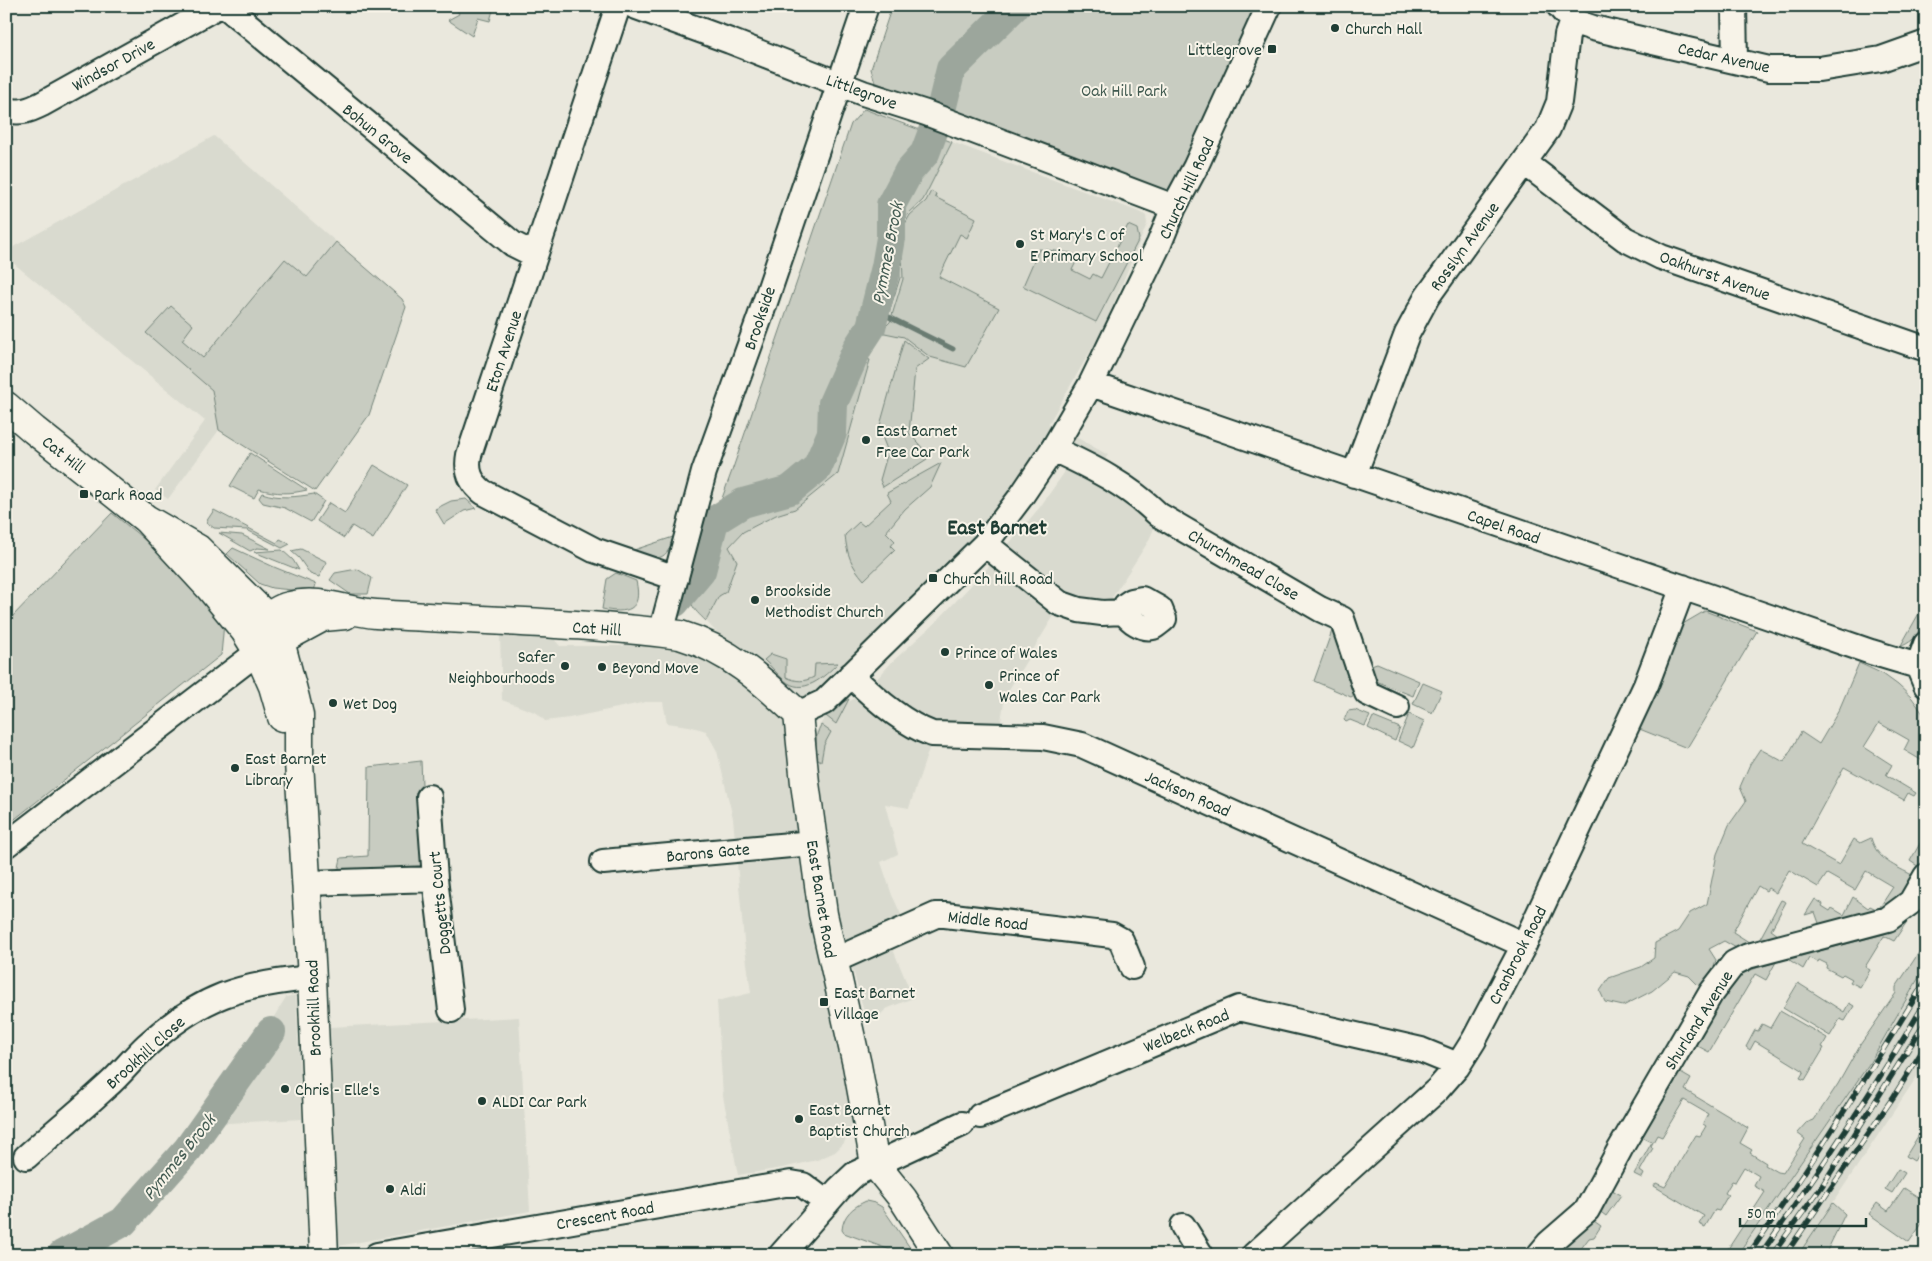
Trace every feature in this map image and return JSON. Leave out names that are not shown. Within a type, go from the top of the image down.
[{"type":"main road","name":"Cat Hill","points":[[6,406],[146,519],[216,595],[245,631],[269,637],[323,617],[369,613],[551,624],[669,604],[680,635],[701,641],[736,661],[765,683],[798,714]]},
{"type":"main road","name":"Brookhill Road","points":[[269,637],[273,686],[299,762],[312,978],[324,1255]]},
{"type":"main road","name":"East Barnet Road","points":[[798,714],[822,914],[857,1065],[875,1164]]},
{"type":"main road","points":[[875,1164],[903,1199],[939,1255]]},
{"type":"street","name":"Windsor Drive","points":[[6,110],[14,113],[27,111],[42,104],[218,6]]},
{"type":"street","name":"Bohun Grove","points":[[225,6],[513,244],[535,255]]},
{"type":"street","name":"Eton Avenue","points":[[618,6],[468,456],[467,466],[475,486],[483,492],[585,546],[669,604]]},
{"type":"street","name":"Littlegrove","points":[[634,6],[839,84],[926,113],[1174,207]]},
{"type":"street","name":"Brookside","points":[[669,604],[704,472],[760,317],[866,6]]},
{"type":"street","name":"Church Hill Road","points":[[851,675],[985,544],[1020,498],[1053,449],[1091,384],[1159,244],[1174,207],[1196,168],[1270,6]]},
{"type":"street","points":[[1734,6],[1735,60]]},
{"type":"street","name":"Cedar Avenue","points":[[1565,14],[1593,28],[1769,68],[1819,69],[1881,59],[1926,42]]},
{"type":"street","name":"Rosslyn Avenue","points":[[1354,475],[1406,334],[1427,297],[1548,129],[1559,102],[1567,35],[1565,14]]},
{"type":"street","name":"Oakhurst Avenue","points":[[1525,163],[1625,239],[1660,257],[1926,349]]},
{"type":"street","name":"Capel Road","points":[[1091,384],[1683,587],[1923,665]]},
{"type":"street","name":"Churchmead Close","points":[[1053,449],[1105,474],[1142,498],[1159,515],[1320,609],[1342,619],[1367,693],[1397,707]]},
{"type":"street","points":[[985,544],[1059,603],[1079,610],[1102,613],[1124,612]]},
{"type":"street","name":"Cranbrook Road","points":[[1254,1255],[1437,1090],[1457,1067],[1474,1040],[1524,945],[1646,685],[1683,587]]},
{"type":"street","points":[[6,845],[269,637]]},
{"type":"street","points":[[798,714],[824,702],[851,675]]},
{"type":"street","name":"Jackson Road","points":[[851,675],[875,699],[921,730],[932,734],[1043,737],[1082,745],[1524,945]]},
{"type":"street","name":"Doggetts Court","points":[[429,797],[435,879],[451,1010]]},
{"type":"street","name":"Barons Gate","points":[[604,862],[813,843]]},
{"type":"street","name":"Shurland Avenue","points":[[1540,1255],[1548,1243],[1587,1210],[1711,994],[1730,954],[1748,956],[1888,919],[1912,902],[1926,876]]},
{"type":"street","points":[[307,883],[435,879]]},
{"type":"street","name":"Middle Road","points":[[832,961],[936,916],[945,915],[1112,935],[1121,940],[1132,967]]},
{"type":"street","name":"Brookhill Close","points":[[26,1156],[108,1085],[146,1046],[185,1015],[222,995],[249,986],[312,978]]},
{"type":"street","name":"Welbeck Road","points":[[875,1164],[971,1120],[1239,1008],[1421,1050],[1448,1061],[1457,1067]]},
{"type":"street","points":[[781,1255],[855,1174],[875,1164]]},
{"type":"street","name":"Crescent Road","points":[[377,1255],[791,1183],[803,1185],[827,1203]]},
{"type":"street","points":[[1183,1226],[1201,1255]]},
{"type":"shaded area","points":[[214,136],[402,299],[406,307],[369,415],[315,491],[219,430],[168,499],[155,490],[205,421],[6,257],[6,251]]},
{"type":"shaded area","points":[[952,142],[1142,213],[1146,216],[1147,224],[1103,329],[1049,423],[1053,449],[1020,498],[799,714],[835,975],[835,1035],[851,1113],[851,1126],[844,1143],[835,1152],[817,1160],[738,1175],[723,1096],[717,1001],[751,993],[744,941],[733,818],[717,751],[706,731],[667,723],[663,702],[646,702],[545,721],[537,713],[502,700],[500,635],[553,638],[560,646],[623,646],[630,640],[665,643],[736,661],[719,635],[706,621],[719,595],[729,547],[743,532],[776,515],[795,508],[869,360],[862,359],[870,334],[887,322],[900,279],[900,229],[908,214],[923,200]]},
{"type":"shaded area","points":[[1074,436],[1108,455],[1096,472],[1159,517],[1148,542],[1102,613],[1061,604],[1005,696],[998,740],[932,740],[909,808],[885,804],[898,854],[881,862],[892,895],[912,938],[892,947],[913,998],[886,1009],[880,1015],[866,1019],[821,850],[814,735],[825,717],[858,696],[875,681],[892,662],[937,621],[996,559],[1040,507],[1064,473]]},
{"type":"shaded area","points":[[1926,965],[1926,1063],[1798,1255],[1737,1255],[1869,1064]]},
{"type":"shaded area","points":[[296,995],[302,1119],[209,1124],[286,997]]},
{"type":"shaded area","points":[[519,1017],[530,1211],[338,1246],[330,1027]]},
{"type":"green space","points":[[455,6],[494,6],[490,21],[478,18],[472,36],[448,20],[459,14]]},
{"type":"green space","name":"Oak Hill Park","points":[[892,6],[1257,6],[1171,199],[959,117],[875,82],[871,69]]},
{"type":"green space","points":[[864,109],[952,142],[923,200],[908,214],[900,229],[900,278],[886,322],[875,335],[870,334],[862,358],[870,360],[838,474],[795,509],[776,515],[743,532],[729,547],[737,561],[726,592],[719,596],[706,621],[692,605],[690,596],[691,584],[733,468],[851,124]]},
{"type":"green space","points":[[931,191],[936,194],[935,197],[976,218],[967,238],[960,234],[939,277],[999,308],[966,367],[930,357],[904,337],[880,332],[890,322],[903,279],[901,231],[910,215],[926,201]]},
{"type":"green space","points":[[1128,225],[1137,229],[1139,239],[1096,322],[1023,286],[1039,249],[1071,253],[1079,256],[1072,270],[1090,279],[1093,274],[1101,278]]},
{"type":"green space","points":[[336,242],[402,299],[406,307],[369,415],[315,491],[219,430],[212,390],[146,333],[171,306],[193,325],[182,340],[203,358],[285,259],[307,277]]},
{"type":"green space","points":[[904,340],[929,359],[915,369],[909,433],[926,452],[927,459],[883,487],[880,480],[888,452],[879,429]]},
{"type":"green space","points":[[250,453],[307,490],[283,493],[259,489],[254,498],[230,486]]},
{"type":"green space","points":[[941,463],[930,487],[905,509],[886,532],[895,541],[891,546],[895,550],[864,580],[850,559],[845,535],[859,522],[864,526],[891,501],[887,493]]},
{"type":"green space","points":[[374,465],[407,485],[373,539],[352,526],[344,538],[317,521],[329,503],[345,513]]},
{"type":"green space","points":[[262,493],[288,497],[314,494],[324,501],[311,522],[285,508],[263,503],[259,498]]},
{"type":"green space","points":[[466,499],[476,508],[464,511],[444,524],[435,509],[451,501]]},
{"type":"green space","points":[[214,510],[277,543],[280,539],[290,544],[282,548],[247,530],[214,528],[206,522]]},
{"type":"green space","points":[[112,513],[156,549],[224,623],[221,655],[6,826],[6,616],[10,619]]},
{"type":"green space","points":[[219,533],[242,535],[270,549],[257,548],[250,551]]},
{"type":"green space","points":[[673,537],[667,553],[657,558],[644,557],[628,552]]},
{"type":"green space","points":[[233,548],[316,584],[314,591],[272,588],[260,584],[227,554]]},
{"type":"green space","points":[[301,549],[327,562],[319,577],[310,574],[299,558],[291,551]]},
{"type":"green space","points":[[282,550],[293,560],[299,570],[254,552]]},
{"type":"green space","points":[[357,569],[372,578],[368,594],[350,594],[330,580],[335,573]]},
{"type":"green space","points":[[616,573],[636,581],[637,599],[631,608],[626,610],[602,609],[607,579]]},
{"type":"green space","points":[[1922,608],[1921,622],[1916,636],[1900,647]]},
{"type":"green space","points":[[1705,611],[1757,631],[1687,748],[1637,728],[1681,625]]},
{"type":"green space","points":[[1333,628],[1356,694],[1351,697],[1314,681]]},
{"type":"green space","points":[[771,654],[786,659],[786,677],[797,681],[804,681],[814,677],[815,664],[838,663],[820,679],[806,686],[798,686],[791,685],[784,680],[764,660]]},
{"type":"green space","points":[[1377,663],[1419,681],[1413,696],[1376,681],[1368,666]]},
{"type":"green space","points":[[1859,663],[1883,674],[1898,685],[1912,698],[1926,718],[1926,763],[1904,750],[1909,740],[1879,723],[1864,747],[1892,765],[1886,775],[1916,793],[1914,796],[1908,793],[1904,800],[1844,767],[1802,844],[1839,865],[1854,839],[1860,843],[1871,838],[1882,857],[1914,876],[1901,896],[1881,911],[1820,926],[1815,912],[1805,915],[1815,899],[1830,911],[1832,908],[1844,915],[1853,897],[1868,908],[1870,906],[1878,910],[1893,887],[1866,871],[1855,890],[1827,874],[1818,887],[1789,870],[1776,893],[1768,888],[1766,891],[1758,886],[1733,932],[1752,944],[1738,949],[1724,941],[1709,949],[1716,960],[1713,969],[1700,987],[1689,976],[1675,972],[1652,991],[1623,1006],[1605,1002],[1600,991],[1609,978],[1641,967],[1654,958],[1655,943],[1678,931],[1690,913],[1707,904],[1717,854],[1729,825],[1746,801],[1740,787],[1750,764],[1760,749],[1784,762],[1801,732],[1819,744],[1839,710]]},
{"type":"green space","points":[[1423,683],[1442,691],[1432,713],[1413,704]]},
{"type":"green space","points":[[849,699],[836,724],[826,716],[840,704]]},
{"type":"green space","points":[[1355,710],[1370,716],[1365,726],[1350,720],[1346,722],[1344,720],[1348,711]]},
{"type":"green space","points":[[1409,714],[1424,721],[1413,748],[1398,741]]},
{"type":"green space","points":[[1373,717],[1400,728],[1395,741],[1368,728]]},
{"type":"green space","points":[[821,725],[831,732],[824,745],[821,761],[818,759],[816,742]]},
{"type":"green space","points":[[421,761],[426,878],[336,882],[341,858],[368,856],[369,767]]},
{"type":"green space","points":[[1926,833],[1926,855],[1919,867],[1910,861]]},
{"type":"green space","points":[[1781,900],[1786,902],[1771,930],[1781,937],[1757,944]]},
{"type":"green space","points":[[1906,923],[1894,941],[1884,936],[1865,967],[1870,970],[1860,987],[1850,982],[1852,979],[1843,974],[1841,976],[1826,968],[1827,964],[1819,960],[1818,962],[1809,958],[1803,969],[1788,959],[1884,934]]},
{"type":"green space","points":[[1926,942],[1926,965],[1869,1064],[1737,1255],[1724,1255],[1765,1192],[1754,1186],[1759,1176],[1744,1167],[1735,1182],[1732,1181],[1725,1193],[1728,1195],[1719,1211],[1715,1210],[1705,1227],[1699,1224],[1704,1216],[1654,1186],[1656,1183],[1665,1187],[1696,1135],[1700,1136],[1706,1126],[1703,1124],[1708,1114],[1684,1100],[1662,1137],[1657,1135],[1651,1146],[1653,1148],[1640,1171],[1644,1174],[1642,1178],[1634,1174],[1652,1142],[1642,1137],[1679,1072],[1691,1079],[1685,1090],[1748,1128],[1740,1143],[1752,1150],[1750,1153],[1766,1163],[1765,1165],[1777,1172],[1783,1173],[1805,1139],[1797,1133],[1806,1123],[1814,1120],[1838,1084],[1860,1045],[1896,993],[1896,987]]},
{"type":"green space","points":[[1776,962],[1766,980],[1755,974],[1709,1052],[1696,1045],[1721,998],[1733,981],[1748,971]]},
{"type":"green space","points":[[1798,983],[1844,1012],[1849,1003],[1854,1006],[1845,1021],[1840,1019],[1830,1036],[1783,1008]]},
{"type":"green space","points":[[1780,1011],[1827,1038],[1822,1047],[1824,1048],[1805,1080],[1800,1078],[1804,1071],[1755,1041],[1750,1050],[1746,1047],[1755,1030],[1758,1031],[1762,1024],[1770,1028]]},
{"type":"green space","points":[[1923,1128],[1926,1129],[1926,1141],[1914,1161],[1906,1156]]},
{"type":"green space","points":[[1898,1169],[1905,1173],[1892,1193],[1885,1189]]},
{"type":"green space","points":[[1904,1188],[1926,1202],[1926,1218],[1909,1242],[1869,1214],[1877,1203],[1888,1211]]},
{"type":"green space","points":[[1612,1190],[1621,1195],[1606,1216],[1598,1210]]},
{"type":"green space","points":[[866,1201],[882,1207],[915,1255],[904,1255],[844,1233],[842,1230],[844,1220],[853,1209]]},
{"type":"green space","points":[[1833,1203],[1845,1214],[1825,1255],[1798,1255]]},
{"type":"green space","points":[[1591,1219],[1601,1226],[1594,1237],[1589,1238],[1580,1250],[1576,1249],[1573,1254],[1562,1248],[1580,1233]]},
{"type":"waterway","name":"Pymmes Brook","points":[[675,602],[701,571],[714,521],[743,503],[790,490],[817,468],[832,433],[833,403],[858,347],[871,327],[891,238],[891,205],[909,171],[925,153],[941,110],[951,69],[1015,6]]},
{"type":"waterway","points":[[875,310],[953,349]]},
{"type":"waterway","name":"Pymmes Brook","points":[[62,1255],[123,1222],[188,1149],[271,1032]]},
{"type":"railway","points":[[1748,1255],[1839,1119],[1926,980]]},
{"type":"railway","points":[[1760,1255],[1846,1130],[1926,1001]]},
{"type":"railway","points":[[1772,1255],[1822,1186],[1926,1021]]},
{"type":"railway","points":[[1785,1255],[1894,1096],[1926,1045]]},
{"type":"place","name":"Church Hall","points":[[1335,28]]},
{"type":"place","name":"Littlegrove","points":[[1272,49]]},
{"type":"place","name":"St Mary's C of E Primary School","points":[[1020,244]]},
{"type":"place","name":"East Barnet Free Car Park","points":[[866,440]]},
{"type":"place","name":"Park Road","points":[[84,494]]},
{"type":"place","name":"Church Hill Road","points":[[933,578]]},
{"type":"place","name":"Brookside Methodist Church","points":[[755,600]]},
{"type":"place","name":"Prince of Wales","points":[[945,652]]},
{"type":"place","name":"Safer Neighbourhoods","points":[[565,666]]},
{"type":"place","name":"Beyond Move","points":[[602,667]]},
{"type":"place","name":"Prince of Wales Car Park","points":[[989,685]]},
{"type":"place","name":"Wet Dog","points":[[333,703]]},
{"type":"place","name":"East Barnet Library","points":[[235,768]]},
{"type":"place","name":"East Barnet Village","points":[[824,1002]]},
{"type":"place","name":"Chris - Elle's","points":[[285,1089]]},
{"type":"place","name":"ALDI Car Park","points":[[482,1101]]},
{"type":"place","name":"East Barnet Baptist Church","points":[[799,1119]]},
{"type":"place","name":"Aldi","points":[[390,1189]]},
{"type":"district","name":"East Barnet","points":[[997,526]]}]
